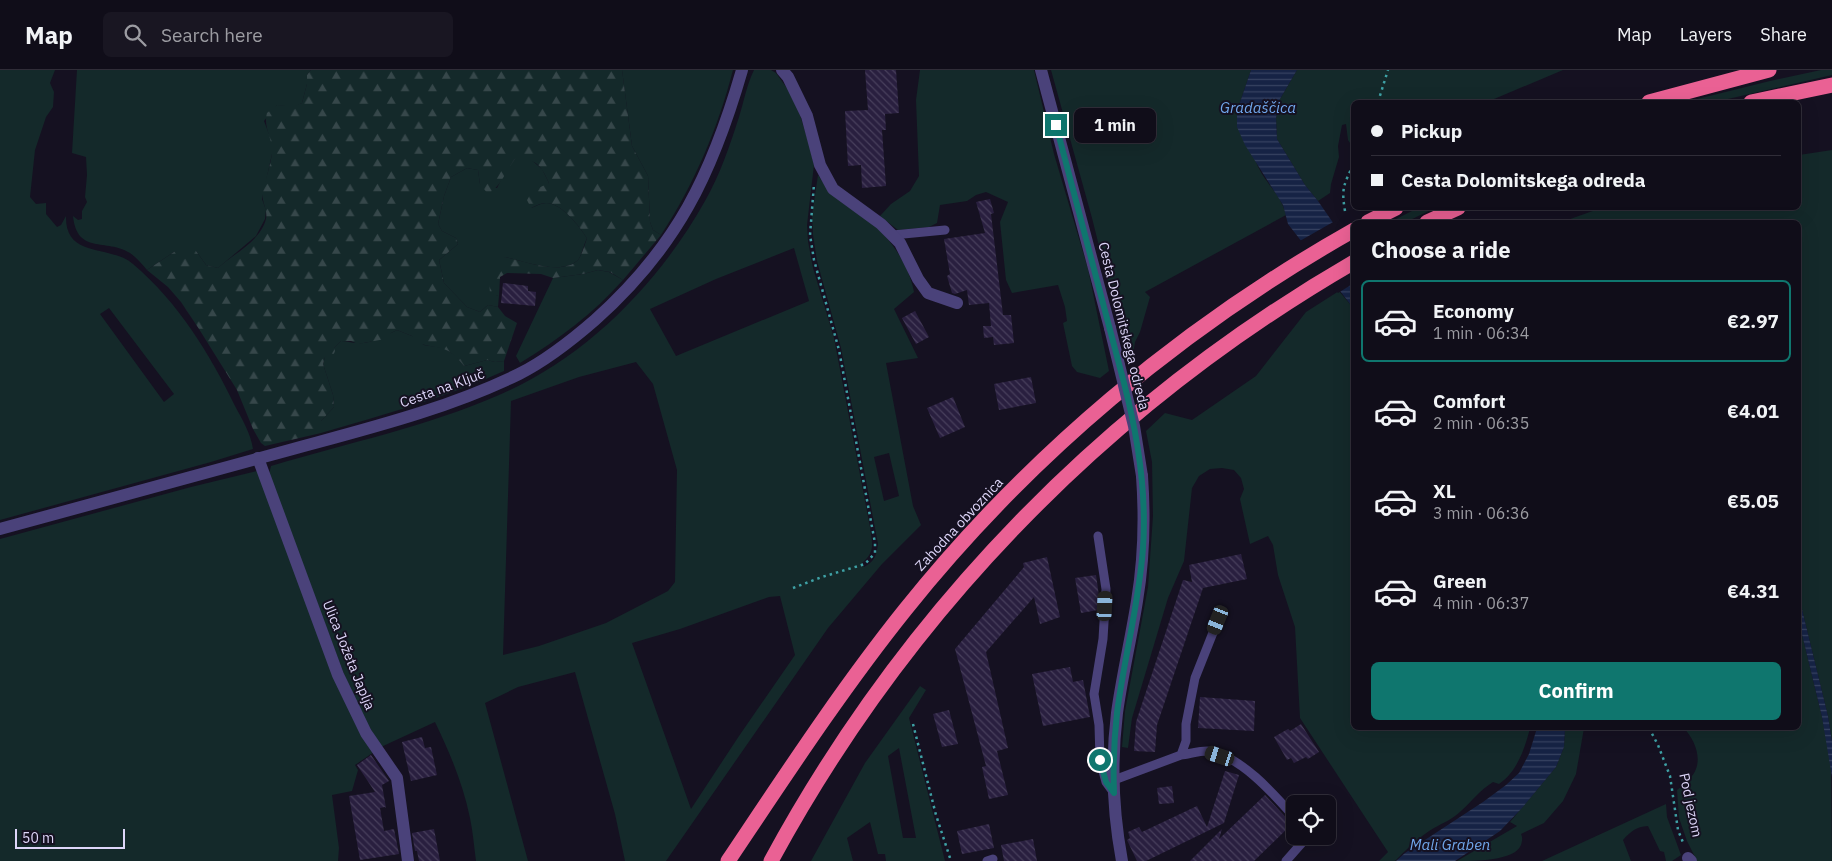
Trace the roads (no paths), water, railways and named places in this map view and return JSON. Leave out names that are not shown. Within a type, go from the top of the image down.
[{"type":"highway","points":[[1656,100],[1769,70]]},
{"type":"highway","points":[[1761,100],[1832,85]]},
{"type":"highway","points":[[1373,220],[1392,210]]},
{"type":"highway","points":[[1431,220],[1454,210]]},
{"type":"highway","name":"Zahodna obvoznica","points":[[728,861],[830,710],[881,640],[930,579],[982,520],[1096,411],[1178,345],[1280,274],[1351,232]]},
{"type":"highway","points":[[771,861],[823,772],[876,693],[939,611],[998,545],[1073,468],[1135,414],[1195,366],[1296,297],[1351,264]]},
{"type":"street","name":"Cesta na Ključ","points":[[0,529],[393,422],[469,396],[522,372],[548,356],[577,335],[609,307],[642,273],[687,211],[718,145],[742,70]]},
{"type":"street","points":[[782,70],[788,76],[807,116],[819,160],[833,189],[893,235],[900,243],[918,279],[928,293],[957,303]]},
{"type":"street","name":"Cesta Dolomitskega odreda","points":[[1041,70],[1110,328],[1134,426],[1142,476],[1144,511],[1143,553],[1137,600],[1117,714],[1114,793],[1115,818],[1122,861]]},
{"type":"street","name":"Ulica Jožeta Japlja","points":[[258,458],[338,676],[366,734],[397,778],[408,861]]},
{"type":"lane","points":[[893,235],[944,230]]},
{"type":"lane","points":[[1098,536],[1106,589],[1103,639],[1094,694],[1099,725],[1100,760],[1106,782],[1114,793]]},
{"type":"lane","points":[[1180,755],[1186,741],[1186,724],[1195,678],[1218,620]]},
{"type":"lane","points":[[1114,780],[1180,755],[1208,751],[1233,760],[1274,794],[1286,808]]},
{"type":"lane","points":[[1286,861],[1300,845]]},
{"type":"water","name":"Gradaščica","points":[[1251,70],[1297,70],[1280,99],[1276,118],[1277,139],[1305,185],[1351,249],[1351,305],[1288,224],[1283,205],[1245,145],[1237,127],[1237,111]]},
{"type":"water","points":[[1801,605],[1828,716],[1832,742],[1832,777],[1822,717],[1801,630]]},
{"type":"water","name":"Mali Graben","points":[[1536,730],[1565,730],[1564,747],[1556,767],[1500,831],[1455,861],[1396,861],[1506,785],[1519,773],[1529,754]]}]
